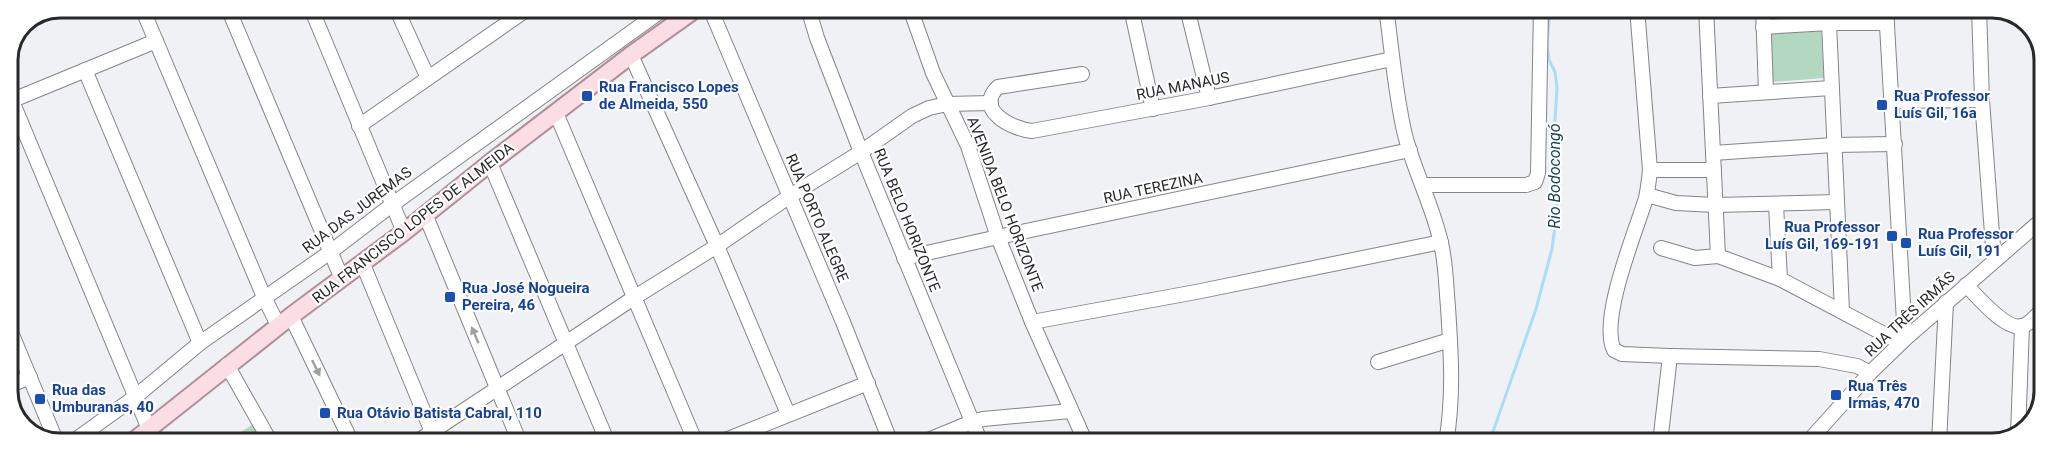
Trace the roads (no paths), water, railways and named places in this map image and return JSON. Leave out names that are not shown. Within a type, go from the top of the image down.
[{"type":"main road","name":"RUA FRANCISCO LOPES DE ALMEIDA","points":[[144,433],[227,365],[404,232],[631,55],[683,18]]},
{"type":"street","points":[[146,18],[264,297],[285,321],[347,433]]},
{"type":"street","points":[[232,18],[329,253],[342,279]]},
{"type":"street","points":[[315,18],[404,232]]},
{"type":"street","points":[[401,18],[429,78]]},
{"type":"street","points":[[359,126],[515,18]]},
{"type":"street","name":"RUA DAS JUREMAS","points":[[84,433],[135,397],[200,343],[329,253],[393,204],[651,18]]},
{"type":"street","name":"RUA PORTO ALEGRE","points":[[714,18],[887,433]]},
{"type":"street","name":"RUA BELO HORIZONTE","points":[[811,18],[861,152],[977,433]]},
{"type":"street","name":"AVENIDA BELO HORIZONTE","points":[[913,18],[933,74],[968,146],[998,237],[1032,322],[1081,433]]},
{"type":"street","points":[[1133,18],[1153,109]]},
{"type":"street","points":[[1189,18],[1209,98]]},
{"type":"street","points":[[1387,18],[1400,111],[1410,150],[1441,242],[1444,260],[1452,379],[1448,433]]},
{"type":"street","points":[[1423,185],[1517,185],[1535,182],[1538,173],[1540,18]]},
{"type":"street","points":[[1638,18],[1650,170],[1647,195],[1616,296],[1611,337],[1614,350],[1622,354],[1819,359],[1857,366],[1870,373]]},
{"type":"street","points":[[1706,18],[1718,256]]},
{"type":"street","points":[[1763,18],[1766,92]]},
{"type":"street","points":[[1661,248],[1695,258],[1718,256],[1780,279],[1903,341],[1887,18]]},
{"type":"street","points":[[1979,18],[1982,100],[1994,260]]},
{"type":"street","points":[[1763,27],[1829,23],[1887,23]]},
{"type":"street","points":[[1829,23],[1842,311]]},
{"type":"street","points":[[18,98],[156,41]]},
{"type":"street","points":[[631,55],[717,246],[788,414]]},
{"type":"street","name":"RUA MANAUS","points":[[991,103],[995,114],[1003,122],[1021,130],[1032,131],[1209,98],[1392,59]]},
{"type":"street","points":[[85,70],[200,343]]},
{"type":"street","points":[[362,262],[432,432],[635,297],[861,152],[912,116],[928,108],[948,104],[991,103],[993,92],[998,87],[1083,74]]},
{"type":"street","points":[[1710,96],[1831,88]]},
{"type":"street","points":[[1892,101],[1982,100]]},
{"type":"street","points":[[556,113],[692,433]]},
{"type":"street","points":[[18,120],[149,429]]},
{"type":"street","points":[[1713,153],[1834,145],[1894,144]]},
{"type":"street","name":"RUA TEREZINA","points":[[904,258],[1410,150]]},
{"type":"street","points":[[490,163],[604,433]]},
{"type":"street","points":[[1650,170],[1714,170]]},
{"type":"street","points":[[1647,195],[1676,203],[1715,205],[1837,202]]},
{"type":"street","points":[[1776,205],[1780,279]]},
{"type":"street","points":[[425,214],[516,433]]},
{"type":"street","name":"RUA TRÊS IRMÃS","points":[[1818,433],[1870,373],[1903,341],[2034,226]]},
{"type":"street","points":[[1032,322],[1441,242]]},
{"type":"street","points":[[1966,285],[2007,324],[2022,326],[2034,319]]},
{"type":"street","points":[[1939,433],[1946,302]]},
{"type":"street","points":[[2018,424],[2022,326]]},
{"type":"street","points":[[1378,362],[1450,340]]},
{"type":"street","points":[[18,349],[53,432]]},
{"type":"street","points":[[1661,433],[1670,356]]},
{"type":"street","points":[[227,365],[265,433]]},
{"type":"street","points":[[18,382],[30,377]]},
{"type":"street","points":[[742,433],[868,383]]},
{"type":"street","points":[[945,433],[972,422],[1071,411]]},
{"type":"waterway","name":"Rio Bodocongó","points":[[1493,433],[1536,309],[1552,249],[1557,210],[1557,157],[1554,136],[1557,88],[1547,45],[1549,18]]},
{"type":"place","name":"Rua Francisco Lopes de Almeida, 550","points":[[587,96]]},
{"type":"place","name":"Rua Professor Luís Gil, 16a","points":[[1882,105]]},
{"type":"place","name":"Rua Professor Luís Gil, 169-191","points":[[1892,236]]},
{"type":"place","name":"Rua Professor Luís Gil, 191","points":[[1906,243]]},
{"type":"place","name":"Rua José Nogueira Pereira, 46","points":[[450,297]]},
{"type":"place","name":"Rua Três Irmãs, 470","points":[[1836,395]]},
{"type":"place","name":"Rua das Umburanas, 40","points":[[40,399]]},
{"type":"place","name":"Rua Otávio Batista Cabral, 110","points":[[325,413]]}]
